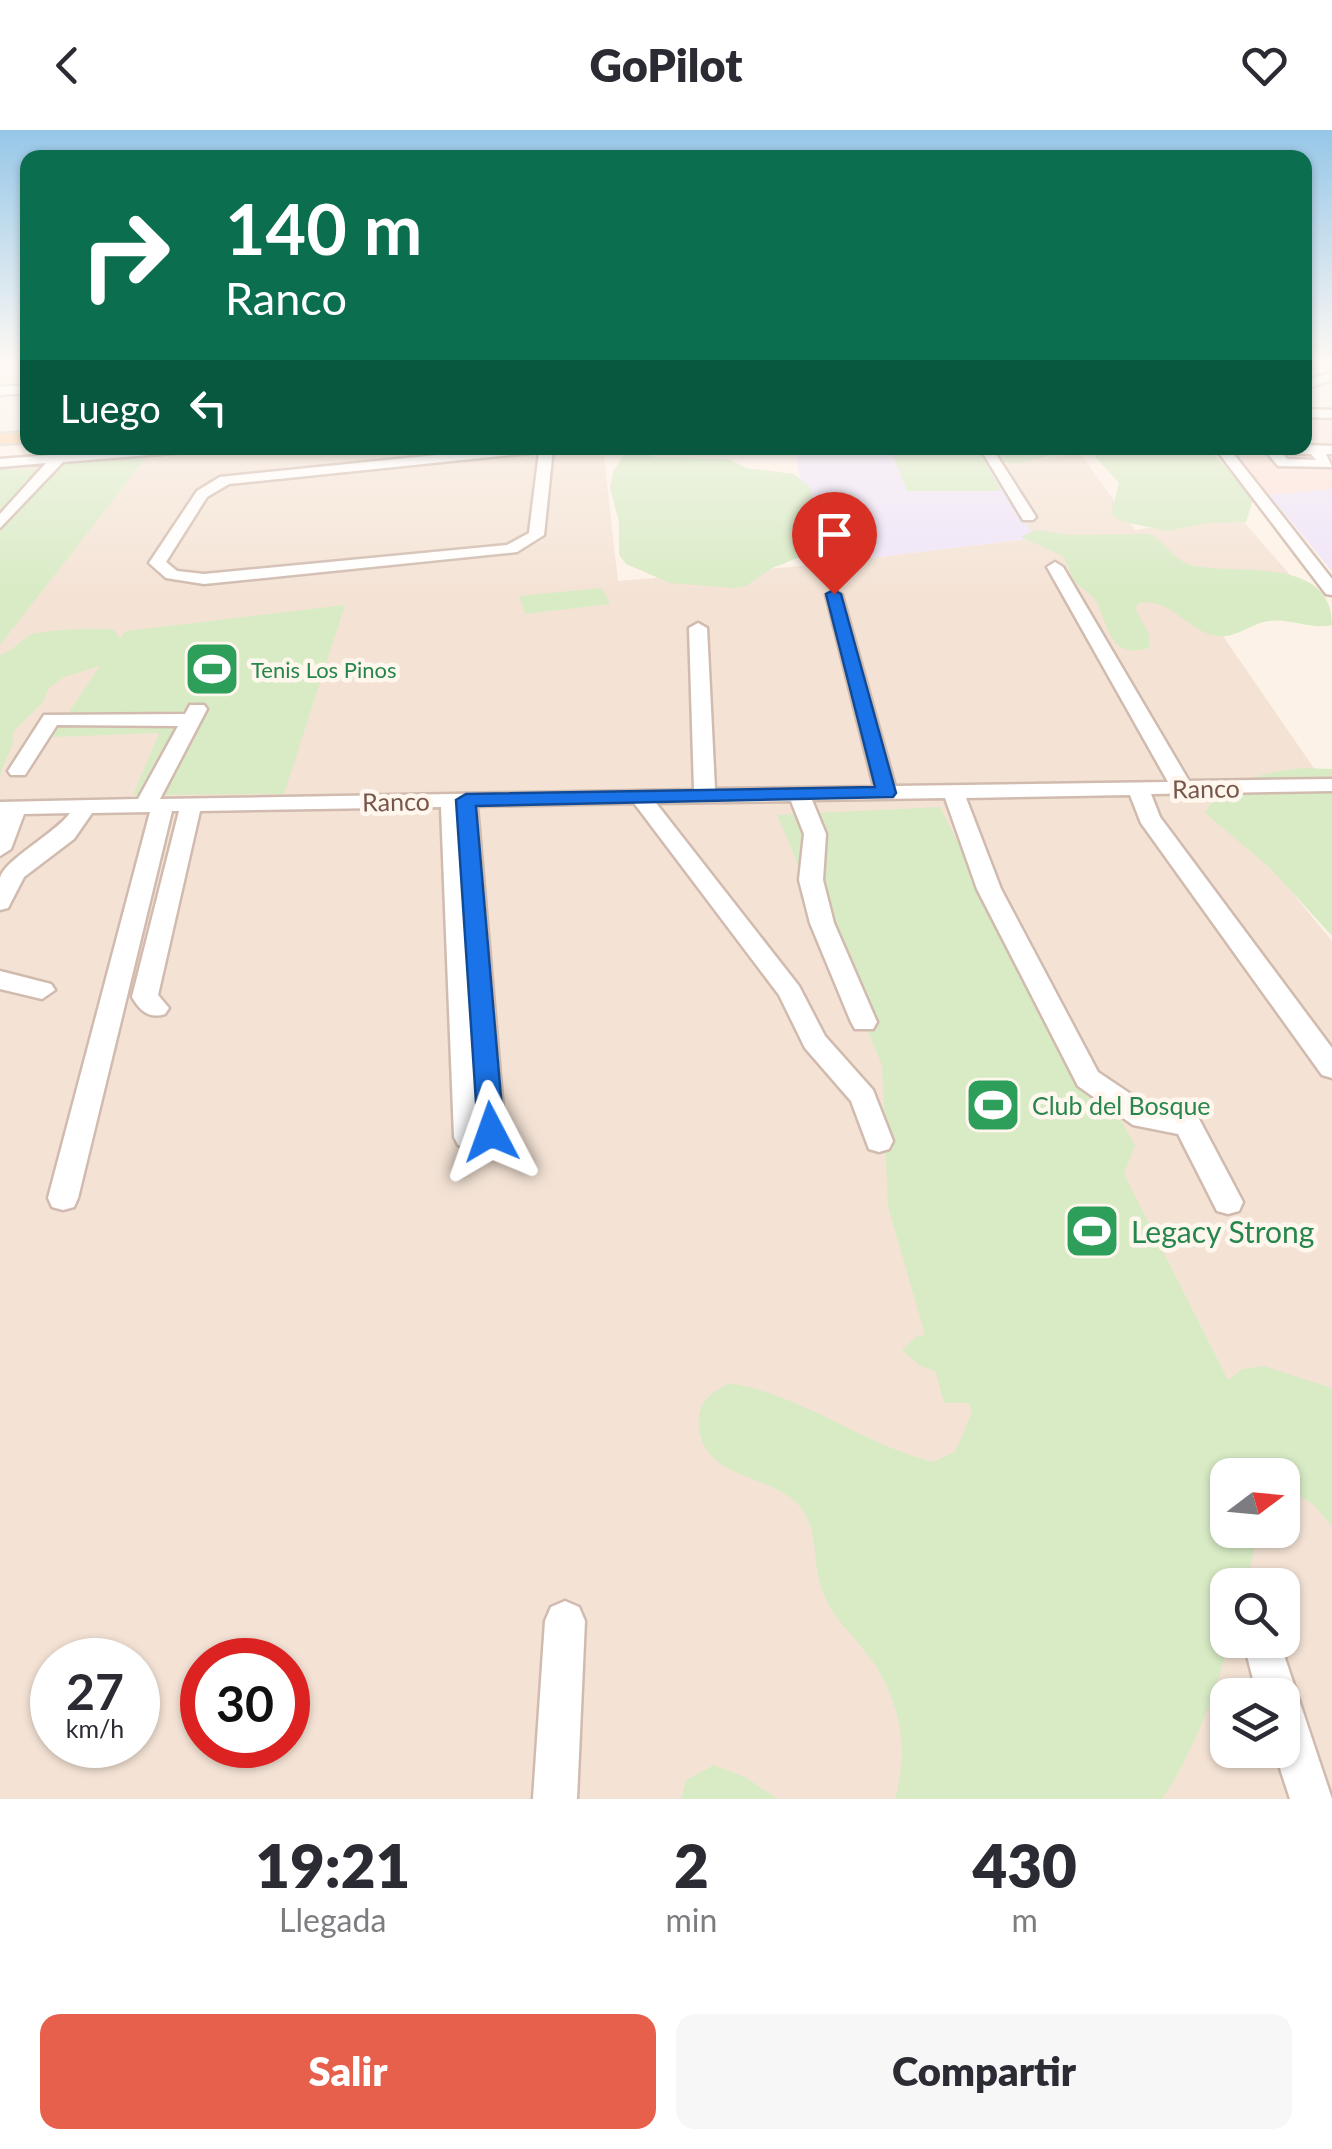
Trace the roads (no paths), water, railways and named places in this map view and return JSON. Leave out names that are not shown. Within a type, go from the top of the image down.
[{"type":"street","points":[[1316,450],[1332,450]]},
{"type":"street","points":[[21,461],[27,455]]},
{"type":"street","points":[[0,463],[97,455]]},
{"type":"street","points":[[495,455],[226,480],[202,494],[157,563],[172,575],[204,579],[511,549],[536,536],[538,455]]},
{"type":"street","points":[[990,455],[1028,517]]},
{"type":"street","points":[[1227,455],[1332,590]]},
{"type":"street","points":[[0,523],[59,458]]},
{"type":"street","points":[[1055,566],[1182,788]]},
{"type":"street","points":[[834,594],[886,793]]},
{"type":"street","points":[[698,628],[705,796]]},
{"type":"street","points":[[18,770],[51,719],[195,713],[154,805],[63,1198]]},
{"type":"street","name":"Ranco","points":[[8,808],[1332,786]]},
{"type":"street","points":[[1138,789],[1149,818],[1332,1068]]},
{"type":"street","points":[[954,792],[990,889],[1088,1079],[1144,1117],[1188,1125],[1228,1202]]},
{"type":"street","points":[[799,794],[815,834],[812,880],[822,923],[864,1022]]},
{"type":"street","points":[[640,797],[790,992],[814,1040],[863,1097],[879,1141]]},
{"type":"street","points":[[458,800],[491,1132],[468,1137],[458,800]]},
{"type":"street","points":[[156,1008],[145,997],[191,805]]},
{"type":"street","points":[[0,903],[14,873],[66,834],[85,806]]},
{"type":"street","points":[[0,848],[8,808]]},
{"type":"street","points":[[0,980],[42,990]]},
{"type":"street","points":[[555,1799],[566,1620]]},
{"type":"street","points":[[1300,1763],[1312,1799]]},
{"type":"place","name":"Tenis Los Pinos","points":[[212,669]]},
{"type":"place","name":"Club del Bosque","points":[[993,1105]]},
{"type":"place","name":"Legacy Strong","points":[[1092,1231]]}]
